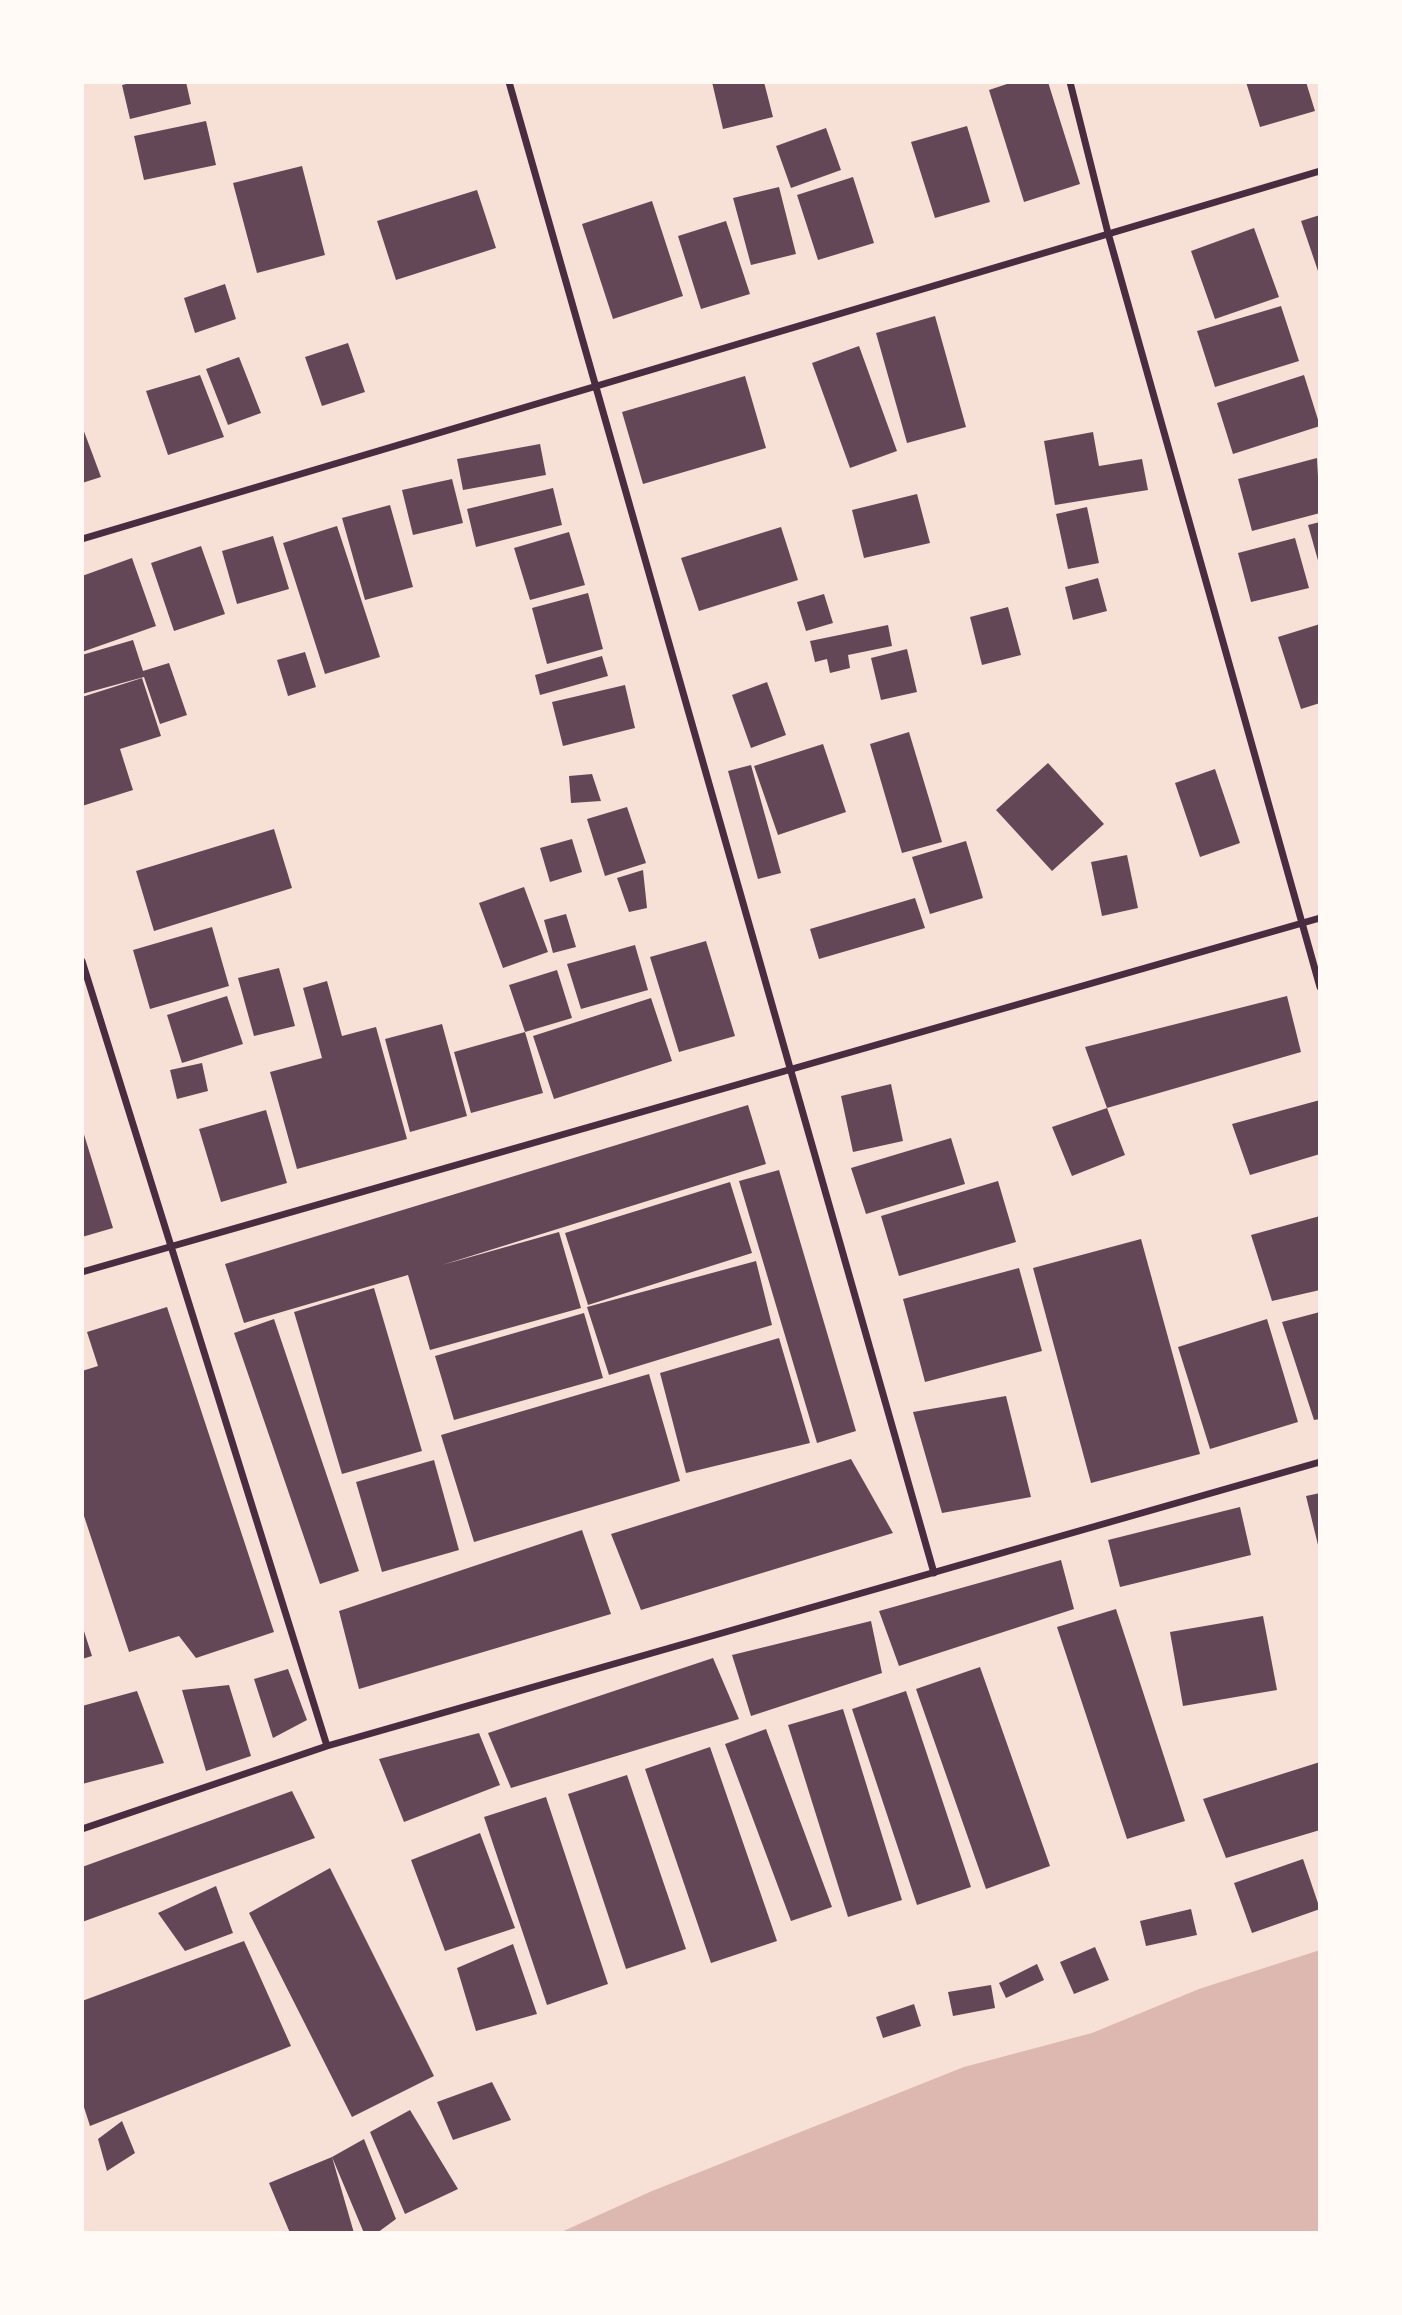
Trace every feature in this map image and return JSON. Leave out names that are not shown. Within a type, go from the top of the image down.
[{"type":"street","points":[[509,82],[934,1573]]},
{"type":"street","points":[[1069,82],[1108,233],[1320,987]]},
{"type":"street","points":[[82,539],[1320,171]]},
{"type":"street","points":[[82,1272],[1320,918]]},
{"type":"street","points":[[82,961],[327,1746]]},
{"type":"street","points":[[82,1829],[327,1746],[1320,1462]]},
{"type":"shaded area","points":[[1320,1950],[1320,2233],[559,2233],[652,2191],[964,2067],[1092,2033],[1199,1989]]},
{"type":"building","points":[[135,82],[186,82],[191,104],[130,119],[122,85]]},
{"type":"building","points":[[712,82],[764,82],[773,117],[723,129]]},
{"type":"building","points":[[1013,82],[1048,82],[1080,184],[1024,202],[989,90]]},
{"type":"building","points":[[1246,82],[1306,82],[1315,111],[1260,127]]},
{"type":"building","points":[[206,121],[216,165],[144,180],[134,136]]},
{"type":"building","points":[[967,126],[990,202],[935,218],[911,142]]},
{"type":"building","points":[[826,128],[841,170],[791,188],[776,146]]},
{"type":"building","points":[[302,166],[325,255],[257,273],[233,183]]},
{"type":"building","points":[[853,177],[874,243],[818,260],[797,195]]},
{"type":"building","points":[[779,187],[796,254],[751,265],[733,198]]},
{"type":"building","points":[[477,190],[496,248],[396,280],[377,221]]},
{"type":"building","points":[[652,201],[683,296],[613,319],[582,224]]},
{"type":"building","points":[[1320,215],[1320,274],[1319,274],[1301,221]]},
{"type":"building","points":[[726,221],[750,294],[701,309],[678,236]]},
{"type":"building","points":[[1254,228],[1279,297],[1215,319],[1191,251]]},
{"type":"building","points":[[225,284],[236,319],[195,333],[184,298]]},
{"type":"building","points":[[1281,306],[1299,361],[1215,387],[1197,331]]},
{"type":"building","points":[[935,316],[966,427],[907,443],[876,333]]},
{"type":"building","points":[[348,343],[365,392],[322,406],[305,357]]},
{"type":"building","points":[[859,346],[897,451],[850,468],[812,363]]},
{"type":"building","points":[[239,357],[261,413],[228,425],[206,369]]},
{"type":"building","points":[[200,375],[224,437],[168,455],[146,391]]},
{"type":"building","points":[[1304,375],[1320,426],[1233,454],[1217,403]]},
{"type":"building","points":[[745,376],[766,448],[643,484],[622,412]]},
{"type":"building","points":[[82,426],[101,477],[82,483]]},
{"type":"building","points":[[1093,432],[1099,466],[1142,459],[1148,490],[1055,505],[1044,441]]},
{"type":"building","points":[[540,444],[546,475],[463,490],[457,459]]},
{"type":"building","points":[[1317,458],[1320,513],[1252,531],[1238,479]]},
{"type":"building","points":[[452,479],[463,523],[413,535],[402,490]]},
{"type":"building","points":[[553,488],[562,525],[476,547],[467,509]]},
{"type":"building","points":[[917,494],[930,543],[864,558],[852,510]]},
{"type":"building","points":[[390,505],[413,587],[365,600],[342,518]]},
{"type":"building","points":[[1087,507],[1099,563],[1068,569],[1056,514]]},
{"type":"building","points":[[1320,522],[1320,564],[1319,564],[1308,525]]},
{"type":"building","points":[[337,526],[380,657],[325,674],[283,543]]},
{"type":"building","points":[[781,527],[798,580],[699,611],[681,558]]},
{"type":"building","points":[[569,532],[585,585],[530,600],[514,548]]},
{"type":"building","points":[[273,536],[289,589],[237,604],[222,551]]},
{"type":"building","points":[[1295,538],[1309,588],[1251,602],[1238,553]]},
{"type":"building","points":[[201,546],[225,614],[174,631],[151,563]]},
{"type":"building","points":[[132,558],[156,626],[82,652],[82,576]]},
{"type":"building","points":[[1098,578],[1107,611],[1073,620],[1065,587]]},
{"type":"building","points":[[588,593],[603,649],[547,664],[532,608]]},
{"type":"building","points":[[824,594],[833,623],[806,631],[797,602]]},
{"type":"building","points":[[1008,607],[1021,655],[982,665],[970,617]]},
{"type":"building","points":[[1320,624],[1320,703],[1301,709],[1278,637]]},
{"type":"building","points":[[888,625],[892,646],[848,655],[850,668],[830,673],[827,659],[815,662],[810,641]]},
{"type":"building","points":[[133,640],[143,671],[169,663],[187,715],[160,724],[144,677],[82,694],[82,655]]},
{"type":"building","points":[[907,649],[917,692],[881,700],[871,658]]},
{"type":"building","points":[[305,652],[316,687],[288,696],[277,660]]},
{"type":"building","points":[[602,656],[608,676],[540,695],[535,675]]},
{"type":"building","points":[[142,678],[161,736],[120,749],[133,790],[82,806],[82,697]]},
{"type":"building","points":[[767,682],[786,735],[751,748],[732,695]]},
{"type":"building","points":[[625,685],[635,728],[563,746],[552,702]]},
{"type":"building","points":[[909,732],[942,842],[902,853],[870,744]]},
{"type":"building","points":[[823,744],[846,812],[778,835],[754,766]]},
{"type":"building","points":[[1048,763],[1104,824],[1052,871],[996,810]]},
{"type":"building","points":[[751,765],[781,873],[758,879],[728,771]]},
{"type":"building","points":[[1215,769],[1240,843],[1200,857],[1175,783]]},
{"type":"building","points":[[592,774],[601,801],[571,803],[569,776]]},
{"type":"building","points":[[627,807],[646,863],[605,876],[587,819]]},
{"type":"building","points":[[274,829],[292,888],[154,931],[136,871]]},
{"type":"building","points":[[572,839],[582,872],[550,882],[540,848]]},
{"type":"building","points":[[966,841],[983,898],[930,914],[912,857]]},
{"type":"building","points":[[1127,855],[1138,908],[1102,916],[1091,862]]},
{"type":"building","points":[[643,870],[647,908],[629,912],[617,878]]},
{"type":"building","points":[[524,887],[548,952],[503,968],[479,903]]},
{"type":"building","points":[[915,898],[925,928],[819,959],[810,929]]},
{"type":"building","points":[[566,914],[576,947],[553,953],[544,920]]},
{"type":"building","points":[[212,927],[229,986],[150,1009],[133,950]]},
{"type":"building","points":[[706,941],[735,1036],[679,1052],[650,957]]},
{"type":"building","points":[[635,945],[648,990],[581,1009],[567,964]]},
{"type":"building","points":[[279,968],[295,1026],[254,1036],[238,978]]},
{"type":"building","points":[[557,970],[572,1018],[525,1032],[509,985]]},
{"type":"building","points":[[327,981],[342,1036],[376,1027],[407,1139],[297,1169],[270,1072],[322,1058],[303,988]]},
{"type":"building","points":[[227,996],[243,1044],[182,1063],[167,1015]]},
{"type":"building","points":[[1287,996],[1301,1052],[1107,1108],[1085,1047]]},
{"type":"building","points":[[651,998],[672,1061],[554,1099],[533,1036]]},
{"type":"building","points":[[442,1024],[467,1116],[410,1132],[385,1039]]},
{"type":"building","points":[[525,1032],[543,1093],[471,1113],[454,1052]]},
{"type":"building","points":[[202,1063],[208,1091],[177,1099],[170,1070]]},
{"type":"building","points":[[891,1084],[903,1141],[853,1152],[841,1096]]},
{"type":"building","points":[[1320,1100],[1320,1154],[1250,1175],[1232,1124]]},
{"type":"building","points":[[748,1105],[766,1164],[442,1265],[559,1232],[581,1308],[430,1350],[408,1275],[244,1323],[225,1264]]},
{"type":"building","points":[[1107,1108],[1125,1155],[1072,1176],[1052,1127]]},
{"type":"building","points":[[266,1110],[287,1183],[221,1202],[199,1129]]},
{"type":"building","points":[[82,1128],[113,1228],[82,1237]]},
{"type":"building","points":[[951,1138],[965,1184],[866,1214],[851,1168]]},
{"type":"building","points":[[779,1170],[856,1431],[817,1443],[739,1181]]},
{"type":"building","points":[[998,1181],[1016,1242],[899,1276],[881,1216]]},
{"type":"building","points":[[730,1182],[752,1253],[588,1305],[565,1233]]},
{"type":"building","points":[[1320,1216],[1320,1290],[1272,1301],[1251,1235]]},
{"type":"building","points":[[1141,1239],[1200,1454],[1091,1483],[1033,1268]]},
{"type":"building","points":[[756,1261],[772,1325],[609,1375],[587,1307]]},
{"type":"building","points":[[1019,1268],[1042,1351],[925,1382],[903,1299]]},
{"type":"building","points":[[374,1288],[422,1451],[342,1474],[294,1312]]},
{"type":"building","points":[[167,1307],[274,1632],[196,1658],[179,1636],[129,1652],[82,1510],[82,1371],[98,1366],[87,1332]]},
{"type":"building","points":[[1320,1312],[1320,1419],[1314,1420],[1282,1322]]},
{"type":"building","points":[[584,1313],[603,1378],[454,1420],[435,1356]]},
{"type":"building","points":[[274,1319],[359,1571],[320,1584],[234,1333]]},
{"type":"building","points":[[1267,1319],[1298,1422],[1210,1449],[1178,1347]]},
{"type":"building","points":[[779,1338],[810,1443],[686,1473],[660,1373]]},
{"type":"building","points":[[649,1374],[680,1481],[474,1542],[441,1435]]},
{"type":"building","points":[[1006,1396],[1031,1497],[942,1513],[913,1412]]},
{"type":"building","points":[[851,1459],[893,1533],[641,1610],[611,1534]]},
{"type":"building","points":[[434,1460],[459,1550],[382,1572],[356,1482]]},
{"type":"building","points":[[1320,1493],[1320,1548],[1319,1549],[1306,1496]]},
{"type":"building","points":[[1240,1507],[1251,1555],[1120,1587],[1108,1540]]},
{"type":"building","points":[[582,1530],[611,1614],[359,1689],[339,1611]]},
{"type":"building","points":[[1061,1560],[1074,1609],[899,1666],[879,1611]]},
{"type":"building","points":[[1116,1609],[1185,1821],[1127,1839],[1057,1627]]},
{"type":"building","points":[[1263,1616],[1277,1690],[1183,1706],[1170,1632]]},
{"type":"building","points":[[871,1621],[882,1673],[751,1716],[732,1655]]},
{"type":"building","points":[[82,1625],[92,1656],[82,1659]]},
{"type":"building","points":[[713,1658],[739,1719],[511,1788],[488,1733]]},
{"type":"building","points":[[980,1667],[1050,1866],[986,1889],[916,1689]]},
{"type":"building","points":[[288,1669],[307,1720],[273,1738],[254,1679]]},
{"type":"building","points":[[229,1685],[251,1756],[206,1771],[182,1690]]},
{"type":"building","points":[[137,1691],[164,1763],[82,1784],[82,1706]]},
{"type":"building","points":[[906,1691],[971,1887],[917,1905],[852,1709]]},
{"type":"building","points":[[843,1709],[902,1900],[848,1917],[788,1725]]},
{"type":"building","points":[[766,1729],[832,1907],[791,1921],[725,1744]]},
{"type":"building","points":[[479,1733],[500,1785],[404,1822],[379,1759]]},
{"type":"building","points":[[710,1747],[777,1941],[711,1963],[645,1769]]},
{"type":"building","points":[[1320,1762],[1320,1830],[1226,1858],[1203,1799]]},
{"type":"building","points":[[627,1775],[686,1949],[626,1969],[568,1794]]},
{"type":"building","points":[[292,1791],[315,1838],[82,1922],[82,1867]]},
{"type":"building","points":[[546,1797],[608,1984],[547,2005],[484,1817]]},
{"type":"building","points":[[480,1833],[515,1928],[445,1951],[411,1860]]},
{"type":"building","points":[[1303,1859],[1320,1909],[1252,1933],[1234,1883]]},
{"type":"building","points":[[330,1868],[434,2076],[352,2117],[249,1913]]},
{"type":"building","points":[[216,1886],[233,1933],[185,1951],[158,1913]]},
{"type":"building","points":[[1191,1909],[1197,1935],[1146,1946],[1140,1921]]},
{"type":"building","points":[[244,1941],[291,2046],[90,2126],[82,2101],[82,2001]]},
{"type":"building","points":[[513,1944],[537,2014],[476,2031],[457,1968]]},
{"type":"building","points":[[1095,1947],[1109,1980],[1074,1994],[1060,1962]]},
{"type":"building","points":[[1037,1964],[1044,1980],[1006,1998],[999,1983]]},
{"type":"building","points":[[991,1985],[995,2008],[953,2016],[948,1992]]},
{"type":"building","points":[[914,2004],[921,2026],[883,2038],[876,2017]]},
{"type":"building","points":[[492,2082],[511,2120],[453,2140],[437,2102]]},
{"type":"building","points":[[410,2110],[458,2189],[405,2214],[370,2132]]},
{"type":"building","points":[[122,2121],[135,2153],[107,2171],[98,2139]]},
{"type":"building","points":[[364,2139],[396,2219],[377,2233],[364,2233],[332,2157]]},
{"type":"building","points":[[332,2157],[354,2233],[290,2233],[269,2183]]}]
